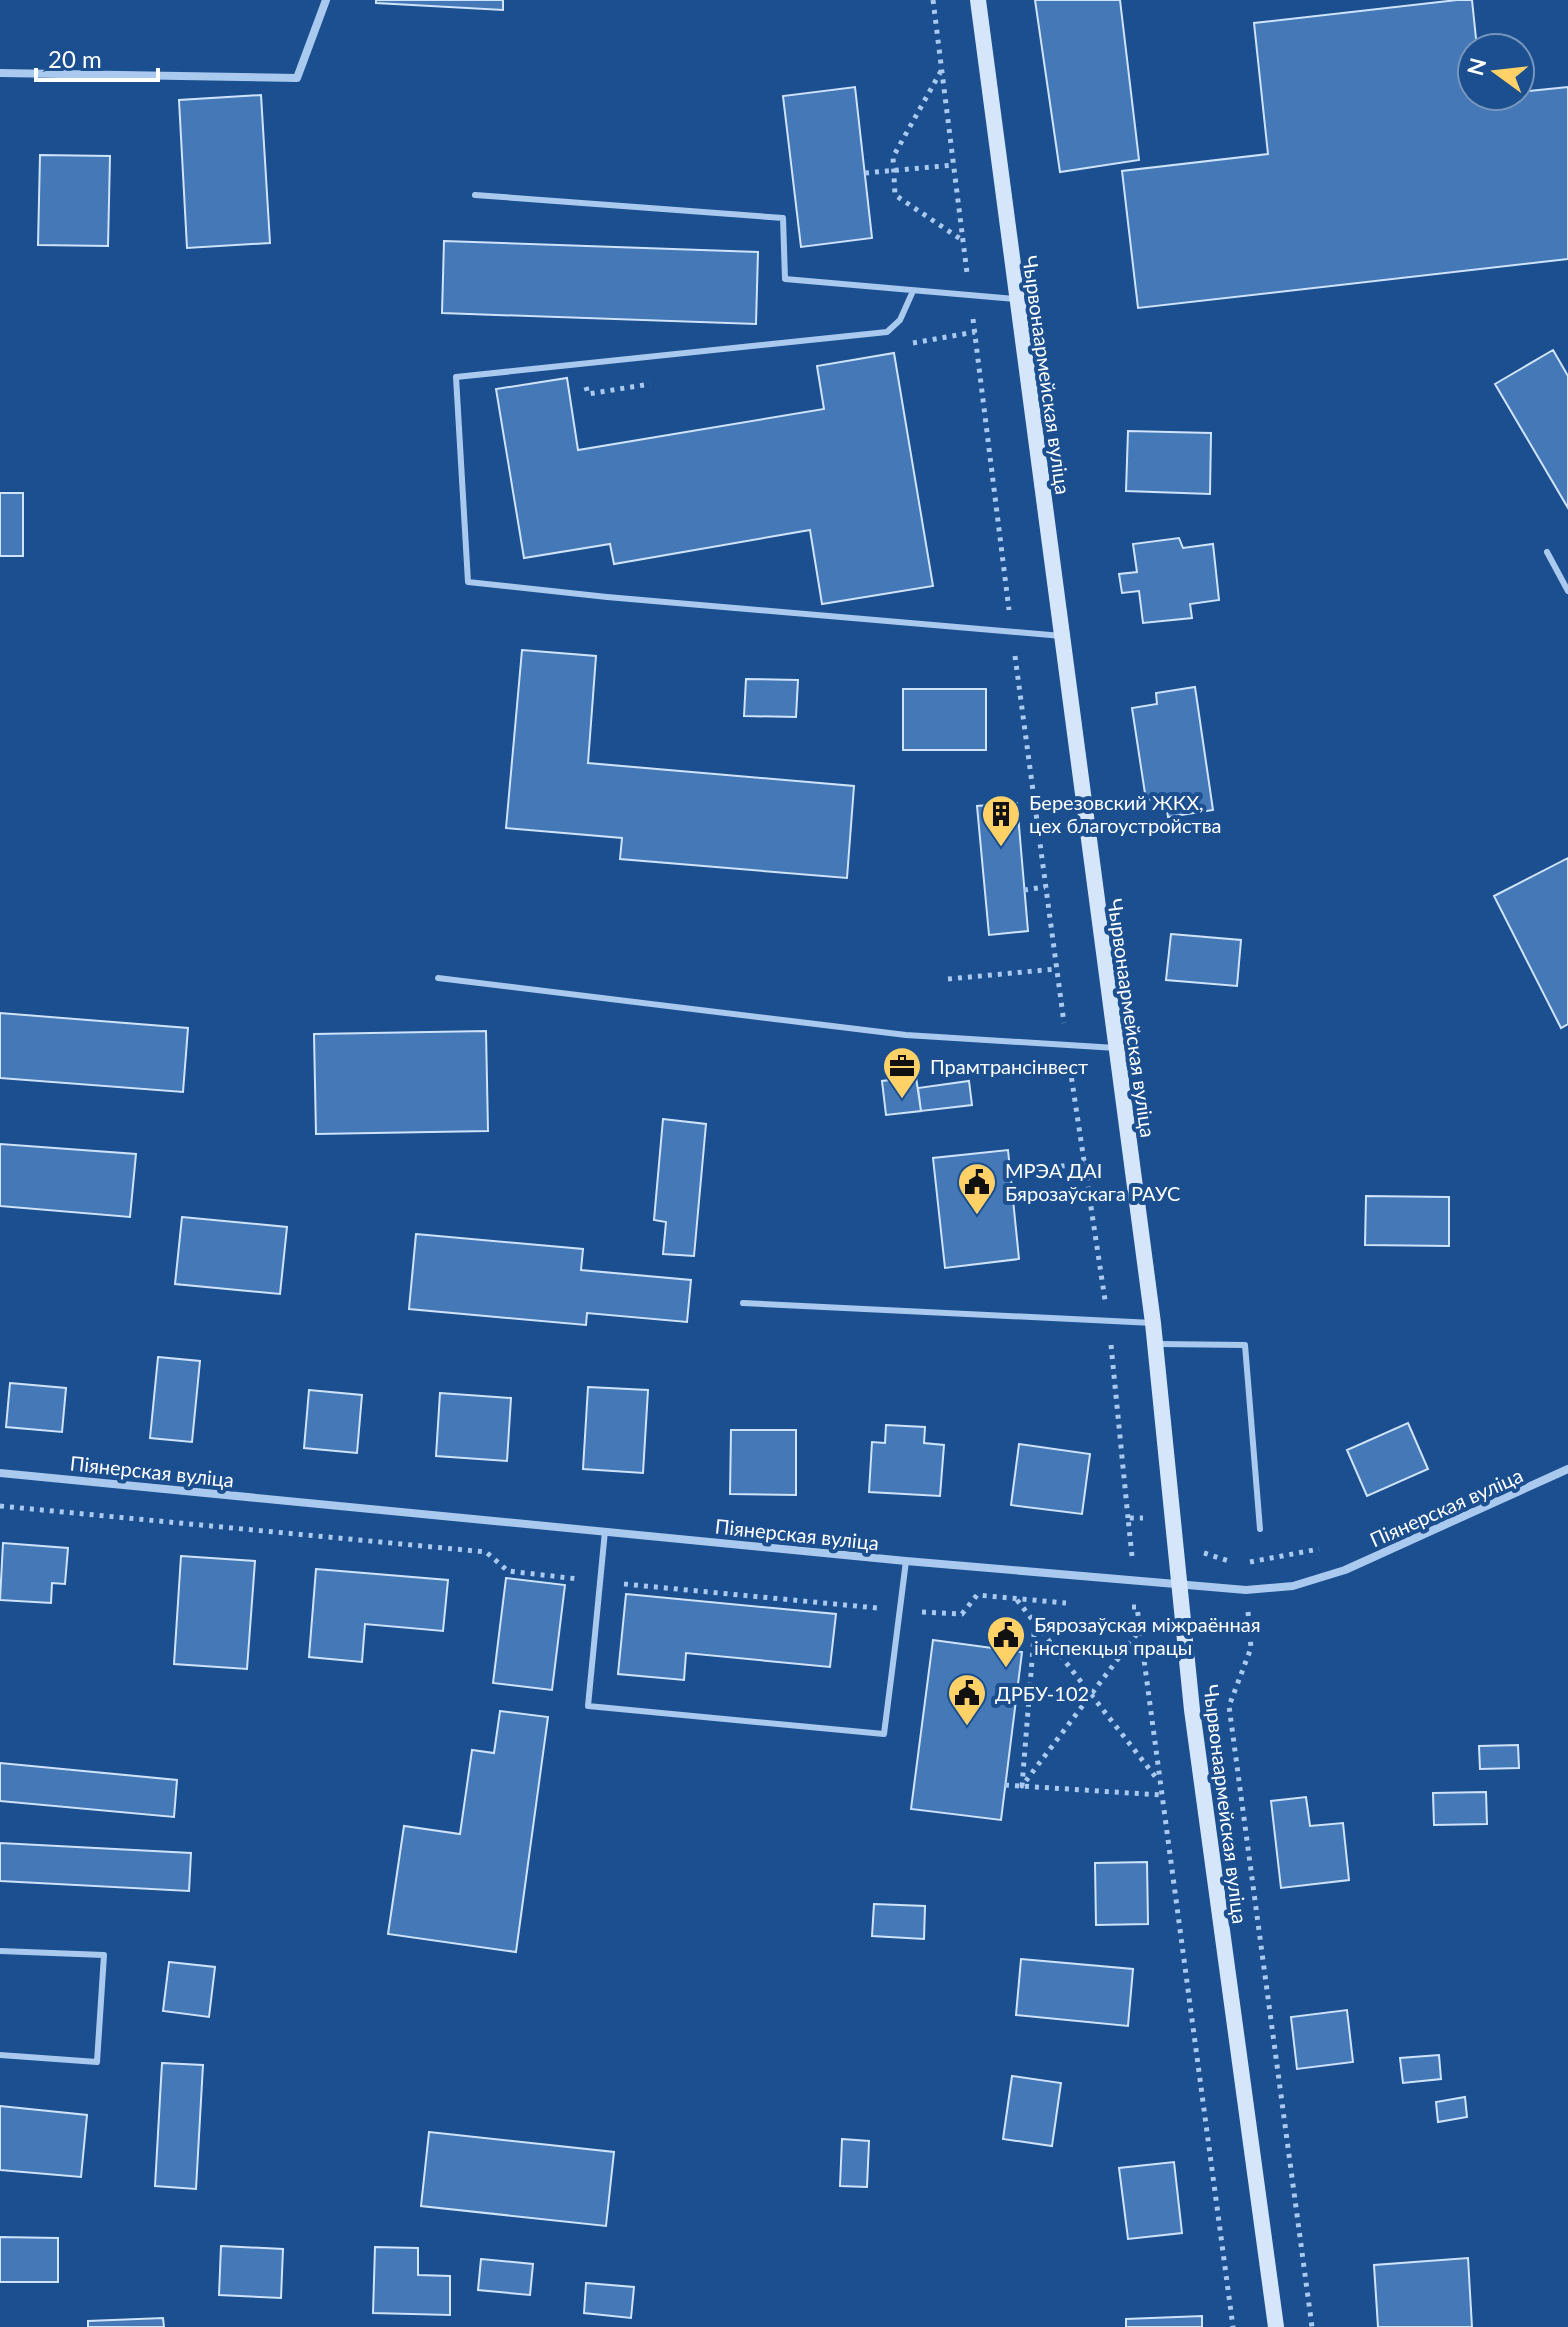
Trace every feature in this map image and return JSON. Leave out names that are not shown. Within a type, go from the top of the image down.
[{"type":"main road","name":"Чырвонаармейская вуліца","points":[[978,0],[1153,1323],[1192,1710],[1276,2327]]},
{"type":"street","points":[[0,73],[297,78],[326,0]]},
{"type":"street","name":"Піянерская вуліца","points":[[0,1473],[906,1561],[1246,1590],[1293,1586],[1345,1570],[1568,1469]]},
{"type":"lane","points":[[475,195],[783,218],[785,279],[1017,299]]},
{"type":"lane","points":[[913,291],[900,320],[887,332],[456,377],[468,582],[1062,636]]},
{"type":"lane","points":[[1547,552],[1568,591]]},
{"type":"lane","points":[[438,978],[906,1035],[1116,1048]]},
{"type":"lane","points":[[743,1303],[1153,1323]]},
{"type":"lane","points":[[1155,1344],[1245,1345],[1260,1529]]},
{"type":"lane","points":[[605,1531],[588,1706],[603,1708],[884,1734],[906,1561]]},
{"type":"lane","points":[[0,1951],[104,1955],[97,2062],[0,2055]]},
{"type":"path","points":[[933,0],[1045,887],[1108,1321],[1132,1563]]},
{"type":"path","points":[[942,69],[893,157],[895,195],[963,241]]},
{"type":"path","points":[[865,173],[954,165]]},
{"type":"path","points":[[1024,890],[1045,887]]},
{"type":"path","points":[[948,979],[1056,969]]},
{"type":"path","points":[[1011,1173],[1085,1163]]},
{"type":"path","points":[[0,1506],[486,1552],[508,1571],[899,1610],[962,1614],[977,1595],[1077,1604]]},
{"type":"path","points":[[1128,1518],[1151,1518]]},
{"type":"path","points":[[1240,1563],[1332,1547]]},
{"type":"path","points":[[1017,1600],[1159,1781]]},
{"type":"path","points":[[1122,1606],[1137,1607],[1233,2327]]},
{"type":"path","points":[[1022,1786],[1035,1623]]},
{"type":"path","points":[[1022,1786],[1140,1631]]},
{"type":"path","points":[[1251,1648],[1229,1706],[1312,2327]]},
{"type":"path","points":[[1020,1669],[1031,1670]]},
{"type":"path","points":[[1005,1785],[1161,1795]]},
{"type":"building","points":[[376,0],[503,0],[503,10],[376,3]]},
{"type":"building","points":[[1035,0],[1120,0],[1139,160],[1060,172]]},
{"type":"building","points":[[1472,0],[1475,32],[1456,32],[1456,112],[1536,112],[1536,90],[1568,87],[1568,259],[1138,308],[1122,171],[1268,154],[1254,23]]},
{"type":"building","points":[[855,87],[872,238],[801,247],[783,96]]},
{"type":"building","points":[[261,95],[270,243],[187,248],[179,100]]},
{"type":"building","points":[[40,155],[110,156],[108,246],[38,245]]},
{"type":"building","points":[[444,241],[758,252],[756,324],[442,313]]},
{"type":"building","points":[[1553,350],[1568,376],[1568,508],[1495,384]]},
{"type":"building","points":[[894,353],[933,586],[822,604],[810,530],[614,564],[610,544],[524,558],[496,389],[567,378],[578,450],[824,409],[817,366]]},
{"type":"building","points":[[1128,431],[1211,433],[1210,494],[1126,491]]},
{"type":"building","points":[[0,493],[23,493],[23,556],[0,556]]},
{"type":"building","points":[[1179,538],[1183,548],[1213,544],[1219,600],[1190,604],[1192,618],[1143,623],[1139,591],[1122,593],[1119,574],[1137,572],[1133,544]]},
{"type":"building","points":[[522,650],[596,656],[588,763],[854,786],[847,878],[620,859],[622,838],[506,828]]},
{"type":"building","points":[[746,679],[798,680],[796,717],[744,716]]},
{"type":"building","points":[[1195,687],[1213,810],[1168,817],[1165,797],[1146,800],[1132,708],[1157,704],[1156,693]]},
{"type":"building","points":[[903,689],[986,689],[986,750],[903,750]]},
{"type":"building","name":"Березовский ЖКХ, цех благоустройства","points":[[1017,803],[1028,931],[989,935],[977,806]]},
{"type":"building","points":[[1568,858],[1568,1024],[1561,1028],[1494,896]]},
{"type":"building","points":[[1171,934],[1241,940],[1237,986],[1166,980]]},
{"type":"building","points":[[0,1013],[188,1028],[183,1092],[0,1078]]},
{"type":"building","points":[[486,1031],[488,1131],[316,1134],[314,1034]]},
{"type":"building","name":"Прамтрансінвест","points":[[916,1077],[921,1111],[886,1115],[882,1081]]},
{"type":"building","points":[[969,1081],[972,1105],[921,1111],[918,1088]]},
{"type":"building","points":[[663,1119],[706,1124],[694,1256],[663,1254],[666,1222],[654,1220]]},
{"type":"building","points":[[0,1144],[136,1154],[130,1217],[0,1206]]},
{"type":"building","name":"МРЭА ДАІ Бярозаўскага РАУС","points":[[1008,1150],[1019,1259],[945,1268],[933,1158]]},
{"type":"building","points":[[1366,1196],[1449,1197],[1449,1246],[1365,1245]]},
{"type":"building","points":[[182,1217],[287,1227],[280,1294],[175,1284]]},
{"type":"building","points":[[416,1234],[583,1249],[581,1270],[691,1280],[687,1322],[587,1313],[586,1325],[409,1309]]},
{"type":"building","points":[[158,1357],[200,1361],[192,1442],[150,1438]]},
{"type":"building","points":[[10,1383],[66,1388],[62,1432],[6,1427]]},
{"type":"building","points":[[588,1387],[648,1390],[643,1473],[583,1469]]},
{"type":"building","points":[[309,1390],[362,1395],[357,1453],[304,1448]]},
{"type":"building","points":[[440,1393],[511,1398],[507,1461],[436,1456]]},
{"type":"building","points":[[1408,1423],[1428,1469],[1367,1496],[1347,1450]]},
{"type":"building","points":[[886,1425],[925,1427],[924,1443],[944,1445],[940,1496],[869,1492],[872,1442],[885,1443]]},
{"type":"building","points":[[731,1430],[796,1430],[796,1495],[730,1494]]},
{"type":"building","points":[[1019,1444],[1090,1454],[1082,1514],[1011,1505]]},
{"type":"building","points":[[3,1543],[68,1548],[65,1584],[52,1583],[51,1603],[0,1600]]},
{"type":"building","points":[[181,1556],[255,1561],[247,1669],[174,1664]]},
{"type":"building","points":[[316,1569],[448,1580],[443,1631],[365,1624],[362,1662],[309,1657]]},
{"type":"building","points":[[506,1578],[565,1585],[552,1690],[493,1683]]},
{"type":"building","points":[[626,1594],[836,1614],[830,1667],[686,1653],[684,1680],[618,1674]]},
{"type":"building","name":"ДРБУ-102","points":[[933,1640],[1022,1652],[1001,1820],[911,1809]]},
{"type":"building","points":[[500,1711],[548,1717],[516,1952],[388,1934],[404,1826],[460,1834],[472,1750],[494,1753]]},
{"type":"building","points":[[1518,1745],[1519,1768],[1480,1769],[1479,1746]]},
{"type":"building","points":[[0,1763],[177,1780],[174,1817],[0,1801]]},
{"type":"building","points":[[1486,1792],[1487,1824],[1434,1825],[1433,1793]]},
{"type":"building","points":[[1306,1797],[1310,1826],[1343,1823],[1349,1880],[1281,1888],[1271,1801]]},
{"type":"building","points":[[0,1843],[191,1853],[189,1891],[0,1881]]},
{"type":"building","points":[[1147,1862],[1148,1924],[1096,1925],[1095,1863]]},
{"type":"building","points":[[874,1904],[925,1906],[924,1939],[872,1936]]},
{"type":"building","points":[[1021,1959],[1133,1969],[1128,2026],[1016,2015]]},
{"type":"building","points":[[169,1962],[215,1967],[209,2017],[163,2011]]},
{"type":"building","points":[[1347,2010],[1353,2062],[1297,2069],[1291,2017]]},
{"type":"building","points":[[1439,2055],[1441,2079],[1403,2083],[1400,2058]]},
{"type":"building","points":[[162,2063],[203,2065],[196,2189],[155,2186]]},
{"type":"building","points":[[1012,2076],[1061,2083],[1052,2146],[1003,2139]]},
{"type":"building","points":[[1465,2097],[1467,2117],[1438,2122],[1436,2102]]},
{"type":"building","points":[[0,2106],[87,2115],[81,2177],[0,2170]]},
{"type":"building","points":[[429,2132],[614,2152],[606,2226],[421,2206]]},
{"type":"building","points":[[842,2139],[869,2141],[867,2187],[840,2186]]},
{"type":"building","points":[[1174,2162],[1182,2233],[1128,2239],[1119,2168]]},
{"type":"building","points":[[0,2237],[58,2238],[58,2282],[0,2282]]},
{"type":"building","points":[[221,2246],[283,2249],[281,2298],[219,2295]]},
{"type":"building","points":[[375,2247],[418,2248],[418,2275],[450,2276],[450,2315],[373,2313]]},
{"type":"building","points":[[1468,2258],[1472,2327],[1378,2327],[1374,2265]]},
{"type":"building","points":[[481,2259],[533,2264],[530,2295],[478,2290]]},
{"type":"building","points":[[586,2283],[634,2287],[631,2318],[584,2313]]},
{"type":"building","points":[[1202,2316],[1202,2327],[1126,2327],[1126,2319]]},
{"type":"building","points":[[163,2318],[164,2327],[88,2327],[88,2321]]},
{"type":"place","name":"Березовский ЖКХ, цех благоустройства","points":[[1001,848]]},
{"type":"place","name":"Прамтрансінвест","points":[[902,1100]]},
{"type":"place","name":"МРЭА ДАІ Бярозаўскага РАУС","points":[[977,1216]]},
{"type":"place","name":"Бярозаўская міжраённая інспекцыя працы","points":[[1006,1669]]},
{"type":"place","name":"ДРБУ-102","points":[[967,1727]]}]
